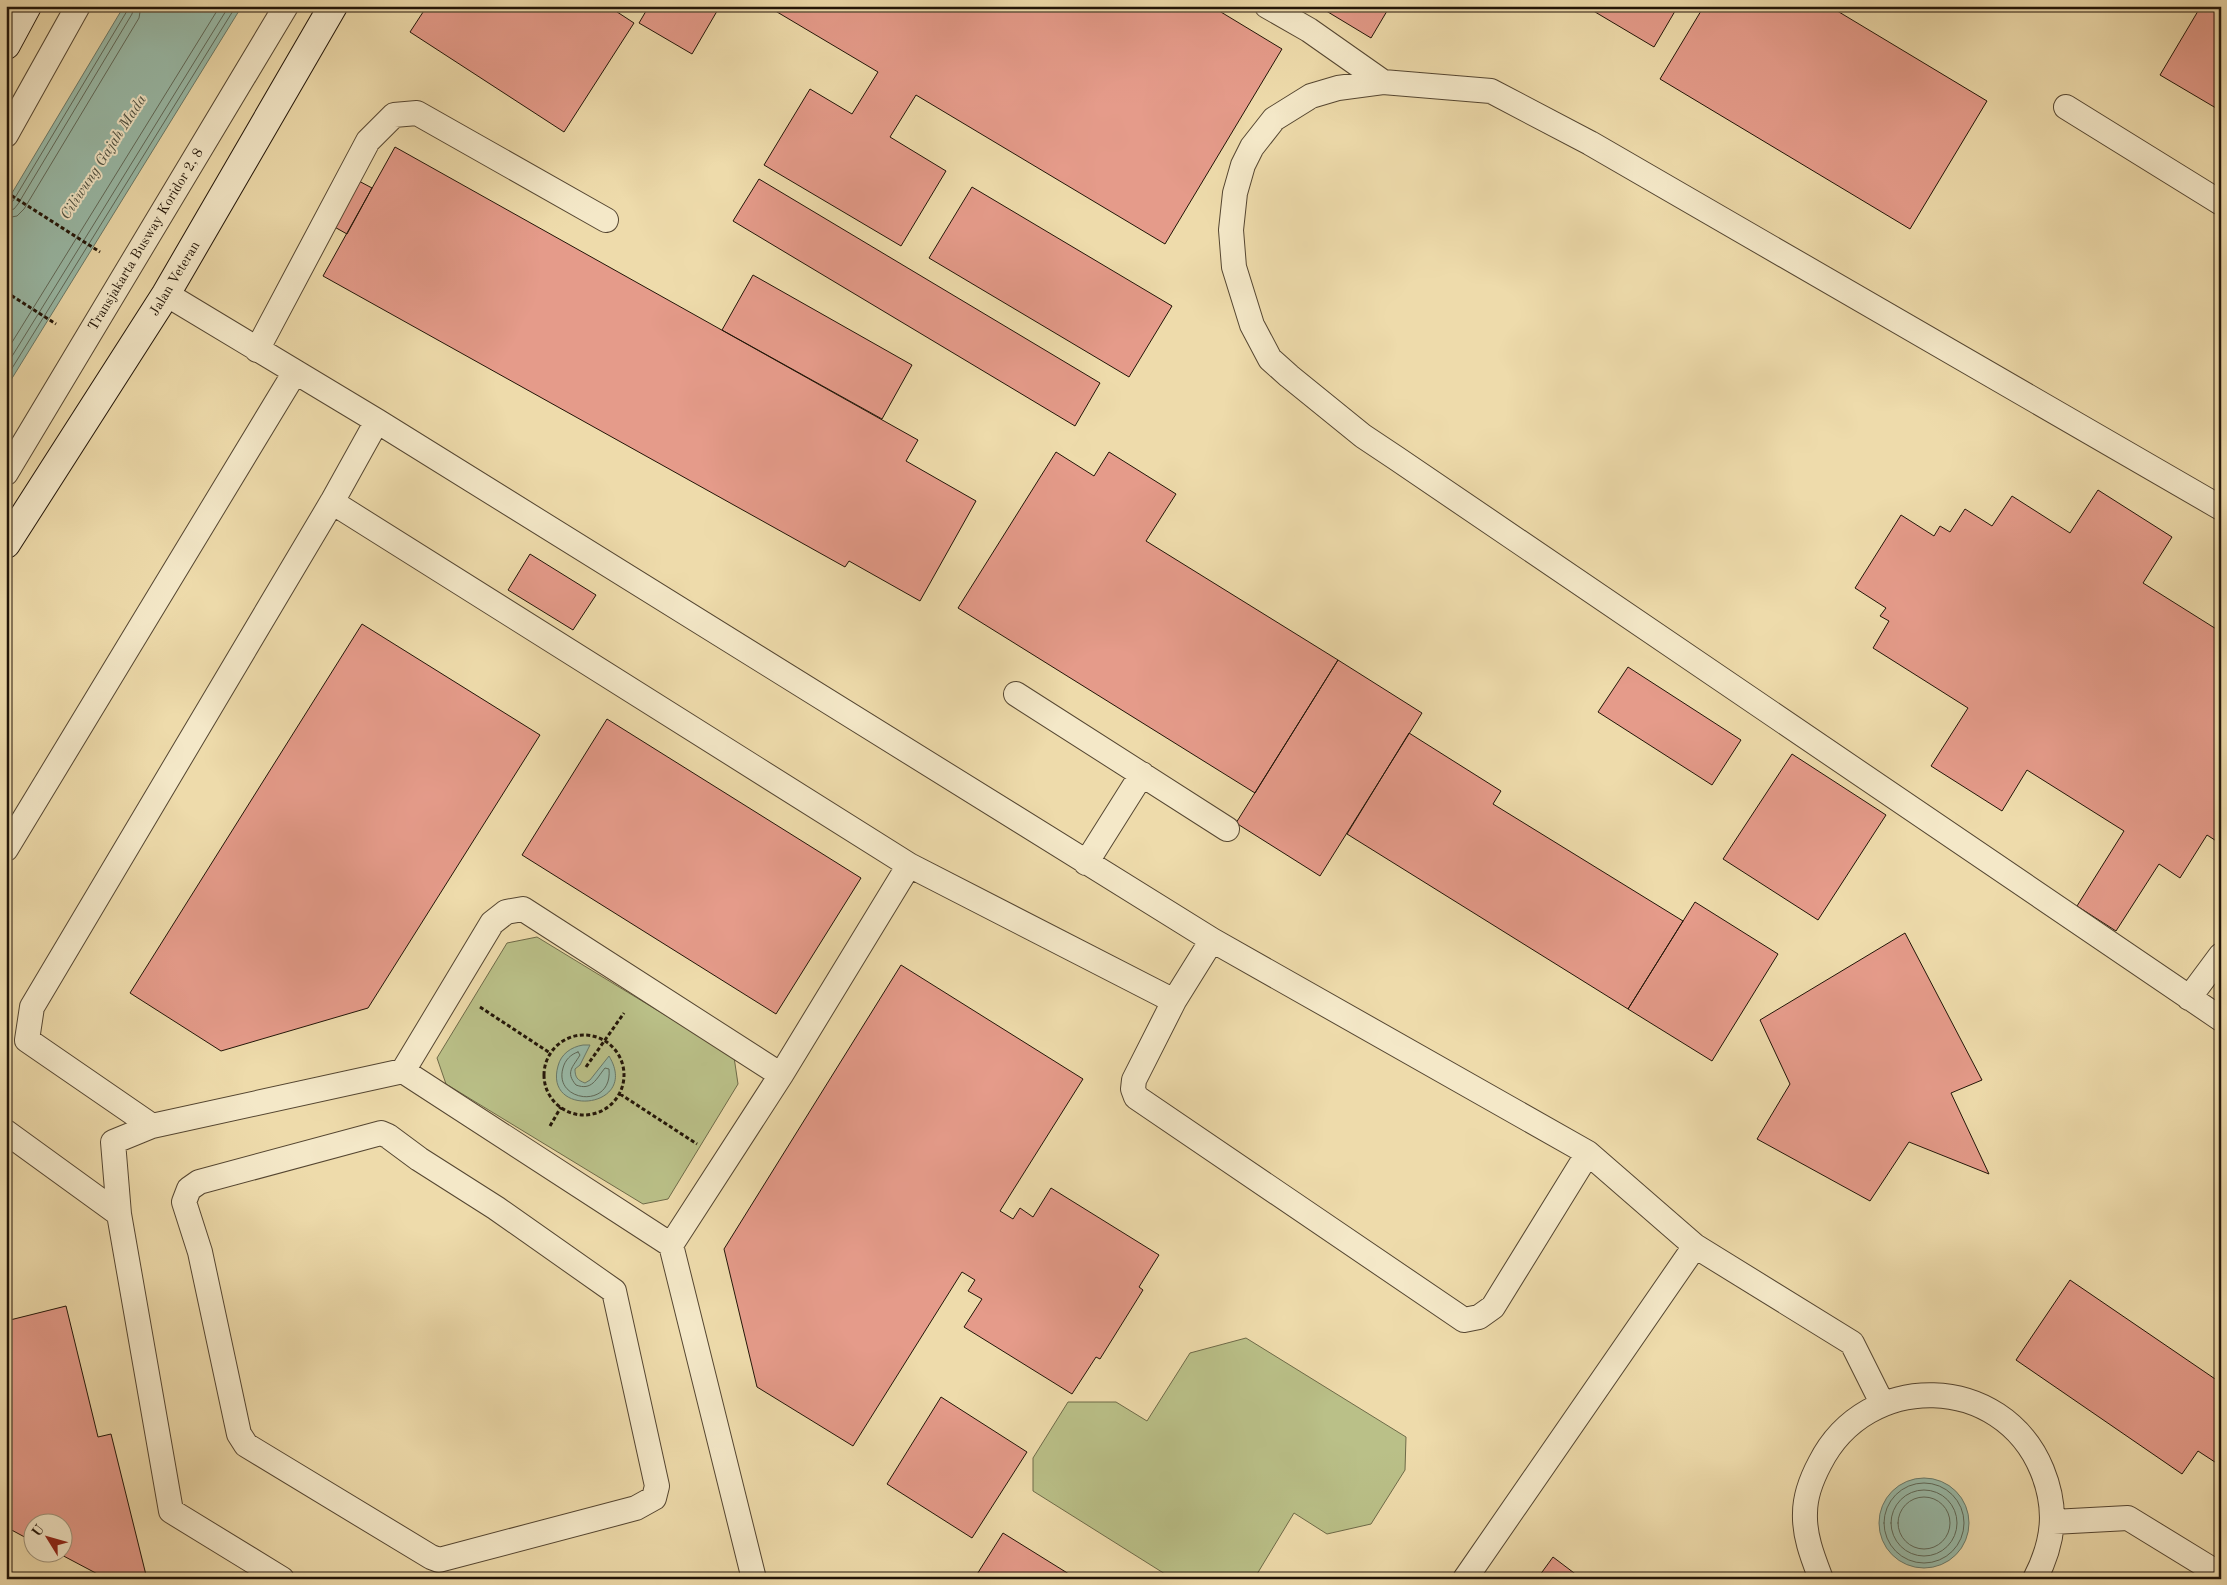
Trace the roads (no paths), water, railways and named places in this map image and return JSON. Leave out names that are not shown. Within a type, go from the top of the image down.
[{"type":"main road","points":[[6,44],[28,6]]},
{"type":"main road","name":"Jalan Veteran","points":[[6,544],[166,294],[333,6]]},
{"type":"lane","points":[[6,135],[78,6]]},
{"type":"lane","name":"Transjakarta Busway Koridor 2, 8","points":[[6,473],[286,6]]},
{"type":"lane","points":[[1267,6],[1309,30],[1383,82]]},
{"type":"lane","points":[[2221,508],[1590,143],[1491,91],[1383,82],[1338,88],[1311,96],[1274,119],[1252,147],[1243,165],[1235,193],[1231,230],[1234,267],[1252,326],[1270,358],[1296,382],[1387,452],[2221,1020]]},
{"type":"lane","points":[[2066,107],[2221,203]]},
{"type":"lane","points":[[257,350],[368,141],[394,115],[417,113],[606,220]]},
{"type":"lane","points":[[166,294],[377,421],[1212,940],[1588,1153],[1695,1246],[1852,1343],[1882,1403]]},
{"type":"lane","points":[[6,849],[295,372]]},
{"type":"lane","points":[[152,1126],[27,1040],[32,1007],[332,502],[377,421]]},
{"type":"lane","points":[[332,502],[909,865],[1174,1001]]},
{"type":"lane","points":[[1016,694],[1227,829]]},
{"type":"lane","points":[[1086,862],[1142,774]]},
{"type":"lane","points":[[671,1245],[781,1075],[909,865]]},
{"type":"lane","points":[[402,1071],[492,923],[506,912],[523,909],[781,1075]]},
{"type":"lane","points":[[1212,940],[1174,1001],[1134,1080],[1132,1089],[1136,1097],[1464,1320],[1479,1316],[1493,1307],[1588,1153]]},
{"type":"lane","points":[[2189,998],[2221,955]]},
{"type":"lane","points":[[282,1579],[171,1511],[119,1214],[112,1142],[152,1126],[402,1071],[671,1245],[750,1578]]},
{"type":"lane","points":[[6,1132],[119,1214]]},
{"type":"lane","points":[[381,1133],[419,1159],[496,1208],[614,1291],[657,1486],[654,1498],[636,1508],[439,1560],[430,1557],[246,1445],[239,1434],[200,1252],[184,1202],[190,1190],[199,1182],[381,1133]]},
{"type":"lane","points":[[1465,1579],[1695,1246]]},
{"type":"lane","points":[[1821,1579],[1809,1548],[1805,1513],[1812,1478],[1828,1447],[1852,1421],[1882,1403],[1917,1394],[1952,1396],[1985,1407],[2014,1427],[2036,1454],[2049,1487],[2053,1522],[2046,1557],[2035,1579]]},
{"type":"lane","points":[[2053,1522],[2128,1518],[2221,1575]]},
{"type":"water","name":"Ciliwung Gajah Mada","points":[[124,6],[242,6],[6,388],[6,203]]},
{"type":"water","points":[[590,1045],[580,1065],[575,1069],[578,1079],[585,1083],[590,1080],[609,1056],[615,1074],[612,1087],[603,1096],[590,1101],[576,1100],[564,1094],[557,1083],[558,1066],[561,1058],[574,1047]]},
{"type":"water","points":[[1924,1478],[1941,1482],[1956,1491],[1965,1506],[1969,1523],[1965,1540],[1956,1555],[1941,1564],[1924,1568],[1907,1564],[1892,1555],[1883,1540],[1879,1523],[1883,1506],[1892,1491],[1907,1482]]}]
